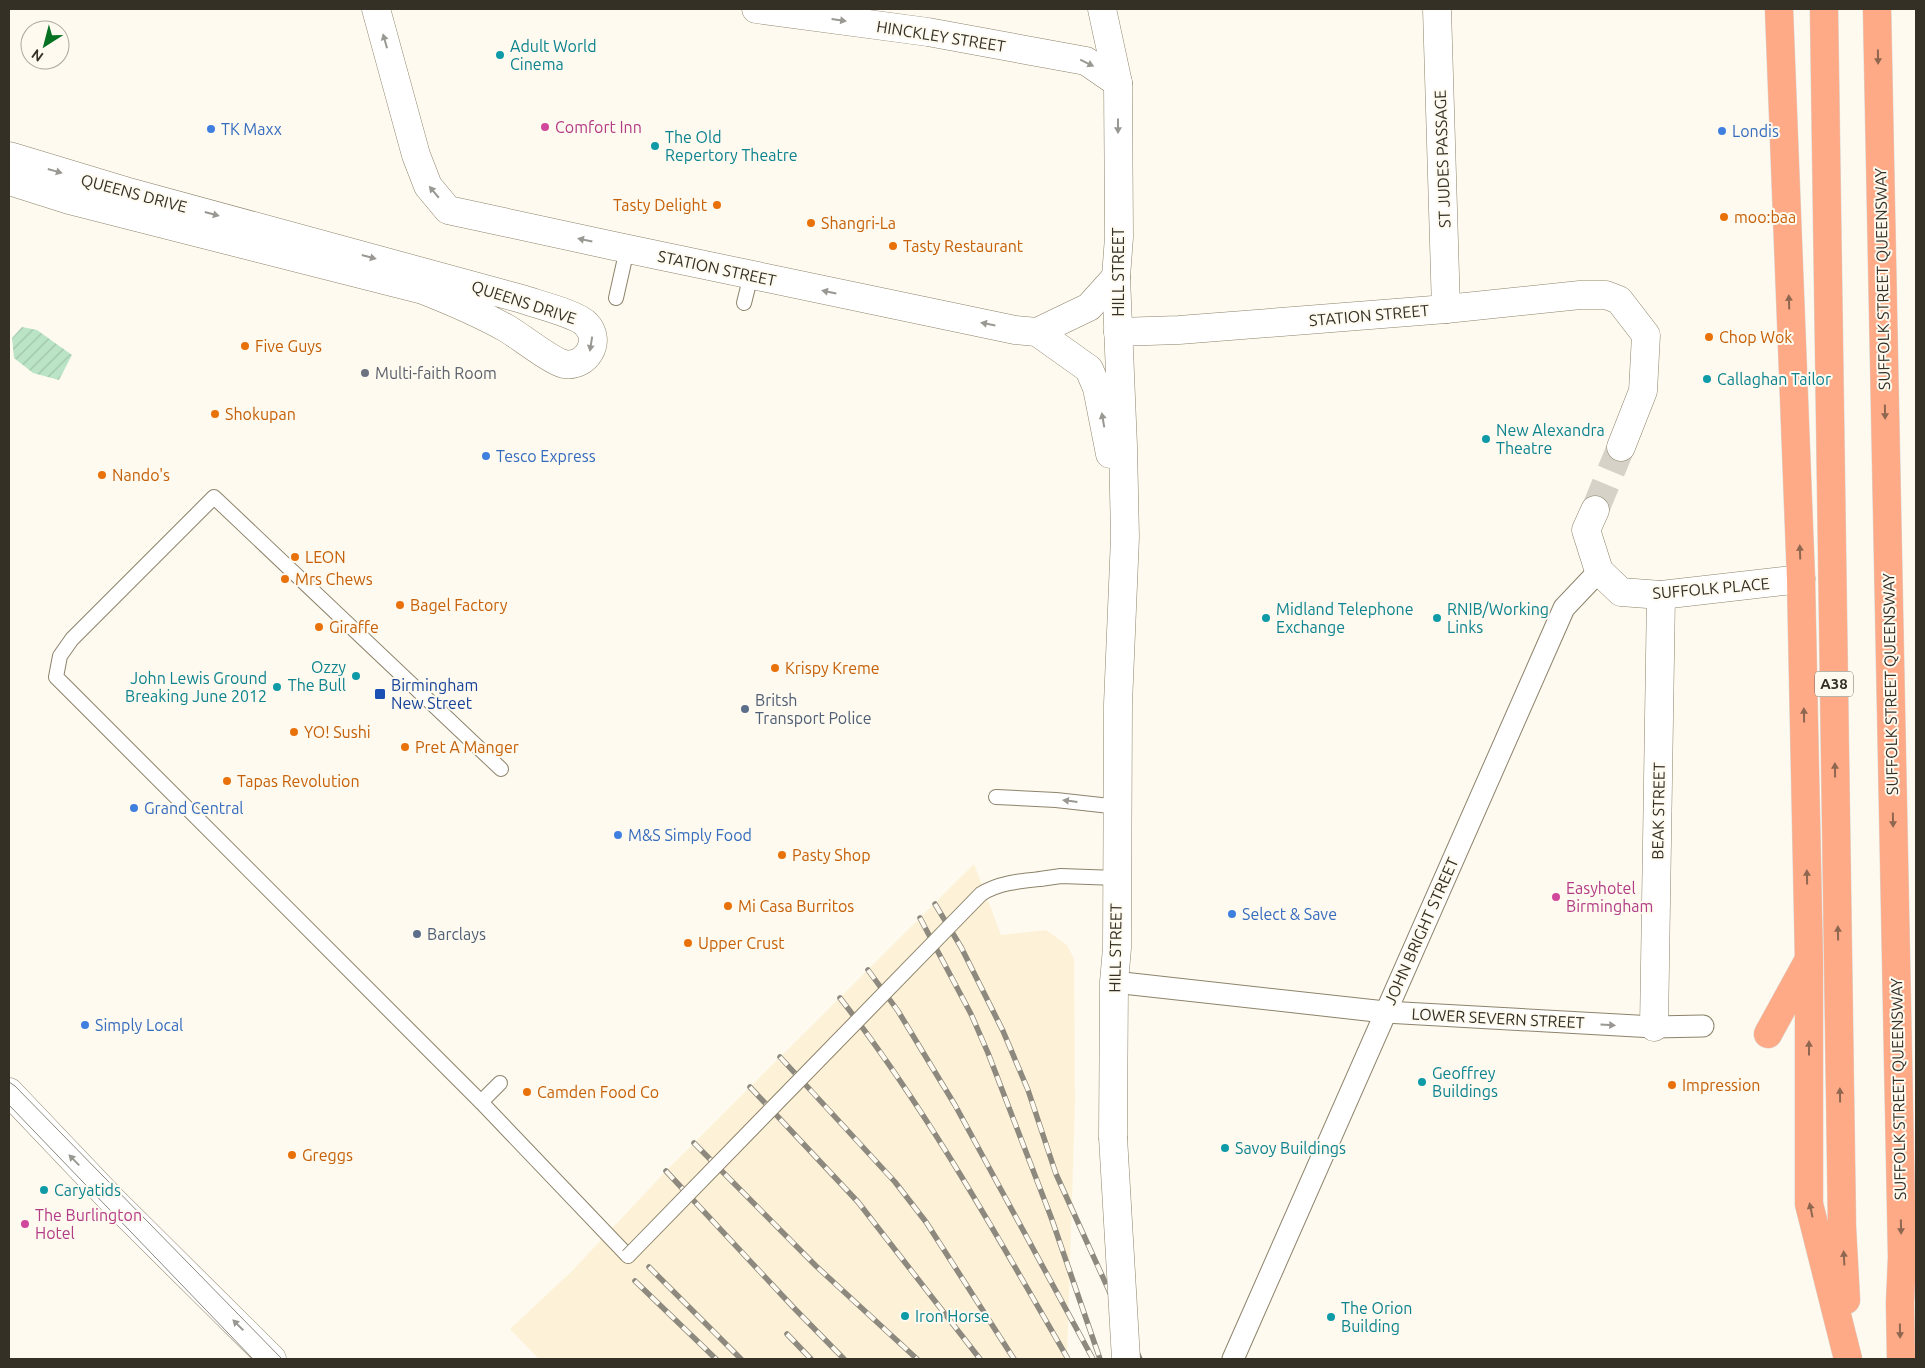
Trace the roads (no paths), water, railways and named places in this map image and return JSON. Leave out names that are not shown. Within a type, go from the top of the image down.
[{"type":"highway","points":[[1779,9],[1801,579],[1809,961],[1809,1204],[1848,1359]]},
{"type":"highway","name":"A38","points":[[1824,9],[1842,1217],[1848,1359]]},
{"type":"highway","name":"SUFFOLK STREET QUEENSWAY","points":[[1877,9],[1901,1247],[1901,1359]]},
{"type":"highway","points":[[1768,1034],[1809,961]]},
{"type":"highway","points":[[1900,1303],[1916,1258]]},
{"type":"street","name":"STATION STREET","points":[[376,9],[416,154],[428,186],[448,210],[894,305],[1036,332]]},
{"type":"street","name":"HINCKLEY STREET","points":[[756,9],[928,32],[1086,61],[1118,83]]},
{"type":"street","name":"HILL STREET","points":[[1102,9],[1118,83],[1119,237],[1116,277],[1125,537],[1118,704],[1117,948],[1114,982],[1113,1136],[1126,1359]]},
{"type":"street","name":"ST JUDES PASSAGE","points":[[1437,9],[1446,309]]},
{"type":"street","name":"QUEENS DRIVE","points":[[9,156],[124,191],[522,299],[581,320],[586,324],[592,335],[591,350],[587,356],[577,363],[558,362],[506,328],[461,304],[422,290],[69,200],[9,182]]},
{"type":"street","points":[[1036,332],[1088,307],[1116,277]]},
{"type":"street","name":"STATION STREET","points":[[1118,332],[1179,330],[1446,309],[1580,295],[1606,295],[1619,300],[1646,335],[1643,391],[1621,447]]},
{"type":"street","name":"HILL STREET","points":[[1036,332],[1089,370],[1097,388],[1125,537]]},
{"type":"street","points":[[1595,510],[1586,530],[1599,571]]},
{"type":"street","name":"SUFFOLK PLACE","points":[[1599,571],[1621,592],[1661,596],[1801,579]]},
{"type":"street","name":"JOHN BRIGHT STREET","points":[[1233,1359],[1564,608],[1599,571]]},
{"type":"street","name":"BEAK STREET","points":[[1654,1027],[1661,596]]},
{"type":"street","name":"LOWER SEVERN STREET","points":[[1114,982],[1385,1012],[1654,1027],[1703,1026]]},
{"type":"street","points":[[9,1092],[111,1200],[272,1359]]},
{"type":"lane","points":[[616,298],[627,249]]},
{"type":"lane","points":[[744,303],[751,275]]},
{"type":"lane","points":[[501,769],[214,497],[72,639],[60,656],[56,677],[481,1102],[628,1256],[980,894],[987,890],[1018,881],[1040,878],[1061,876],[1117,878]]},
{"type":"lane","points":[[996,798],[1056,800],[1118,807]]},
{"type":"lane","points":[[481,1102],[500,1083]]},
{"type":"tunnel","points":[[1595,510],[1621,447]]},
{"type":"tram line","points":[[9,1082],[282,1359]]},
{"type":"tram line","points":[[9,1105],[253,1359]]},
{"type":"railway","points":[[935,904],[961,947],[1003,1031],[1028,1090],[1056,1174],[1140,1359]]},
{"type":"railway","points":[[920,918],[971,1014],[988,1053],[1051,1217],[1100,1359]]},
{"type":"railway","points":[[868,970],[898,1011],[955,1105],[1093,1359]]},
{"type":"railway","points":[[840,998],[903,1085],[932,1129],[1068,1359]]},
{"type":"railway","points":[[780,1057],[895,1182],[926,1222],[1014,1359]]},
{"type":"railway","points":[[750,1087],[858,1202],[980,1359]]},
{"type":"railway","points":[[694,1143],[816,1266],[917,1359]]},
{"type":"railway","points":[[666,1171],[844,1359]]},
{"type":"railway","points":[[649,1267],[741,1359]]},
{"type":"railway","points":[[635,1281],[716,1359]]},
{"type":"railway","points":[[787,1334],[811,1359]]},
{"type":"place","name":"Adult World Cinema","points":[[500,55]]},
{"type":"place","name":"Comfort Inn","points":[[545,127]]},
{"type":"place","name":"TK Maxx","points":[[211,129]]},
{"type":"place","name":"Londis","points":[[1722,131]]},
{"type":"place","name":"The Old Repertory Theatre","points":[[655,146]]},
{"type":"place","name":"Tasty Delight","points":[[717,205]]},
{"type":"place","name":"moo:baa","points":[[1724,217]]},
{"type":"place","name":"Shangri-La","points":[[811,223]]},
{"type":"place","name":"Tasty Restaurant","points":[[893,246]]},
{"type":"place","name":"Chop Wok","points":[[1709,337]]},
{"type":"place","name":"Five Guys","points":[[245,346]]},
{"type":"place","name":"Multi-faith Room","points":[[365,373]]},
{"type":"place","name":"Callaghan Tailor","points":[[1707,379]]},
{"type":"place","name":"Shokupan","points":[[215,414]]},
{"type":"place","name":"New Alexandra Theatre","points":[[1486,439]]},
{"type":"place","name":"Tesco Express","points":[[486,456]]},
{"type":"place","name":"Nando's","points":[[102,475]]},
{"type":"place","name":"LEON","points":[[295,557]]},
{"type":"place","name":"Mrs Chews","points":[[285,579]]},
{"type":"place","name":"Bagel Factory","points":[[400,605]]},
{"type":"place","name":"Midland Telephone Exchange","points":[[1266,618]]},
{"type":"place","name":"RNIB/Working Links","points":[[1437,618]]},
{"type":"place","name":"Giraffe","points":[[319,627]]},
{"type":"place","name":"Krispy Kreme","points":[[775,668]]},
{"type":"place","name":"Ozzy The Bull","points":[[356,676]]},
{"type":"place","name":"John Lewis Ground Breaking June 2012","points":[[277,687]]},
{"type":"place","name":"Birmingham New Street","points":[[380,694]]},
{"type":"place","name":"Britsh Transport Police","points":[[745,709]]},
{"type":"place","name":"YO! Sushi","points":[[294,732]]},
{"type":"place","name":"Pret A Manger","points":[[405,747]]},
{"type":"place","name":"Tapas Revolution","points":[[227,781]]},
{"type":"place","name":"Grand Central","points":[[134,808]]},
{"type":"place","name":"M&S Simply Food","points":[[618,835]]},
{"type":"place","name":"Pasty Shop","points":[[782,855]]},
{"type":"place","name":"Easyhotel Birmingham","points":[[1556,897]]},
{"type":"place","name":"Mi Casa Burritos","points":[[728,906]]},
{"type":"place","name":"Select & Save","points":[[1232,914]]},
{"type":"place","name":"Barclays","points":[[417,934]]},
{"type":"place","name":"Upper Crust","points":[[688,943]]},
{"type":"place","name":"Simply Local","points":[[85,1025]]},
{"type":"place","name":"Geoffrey Buildings","points":[[1422,1082]]},
{"type":"place","name":"Impression","points":[[1672,1085]]},
{"type":"place","name":"Camden Food Co","points":[[527,1092]]},
{"type":"place","name":"Savoy Buildings","points":[[1225,1148]]},
{"type":"place","name":"Greggs","points":[[292,1155]]},
{"type":"place","name":"Caryatids","points":[[44,1190]]},
{"type":"place","name":"The Burlington Hotel","points":[[25,1224]]},
{"type":"place","name":"Iron Horse","points":[[905,1316]]},
{"type":"place","name":"The Orion Building","points":[[1331,1317]]}]
